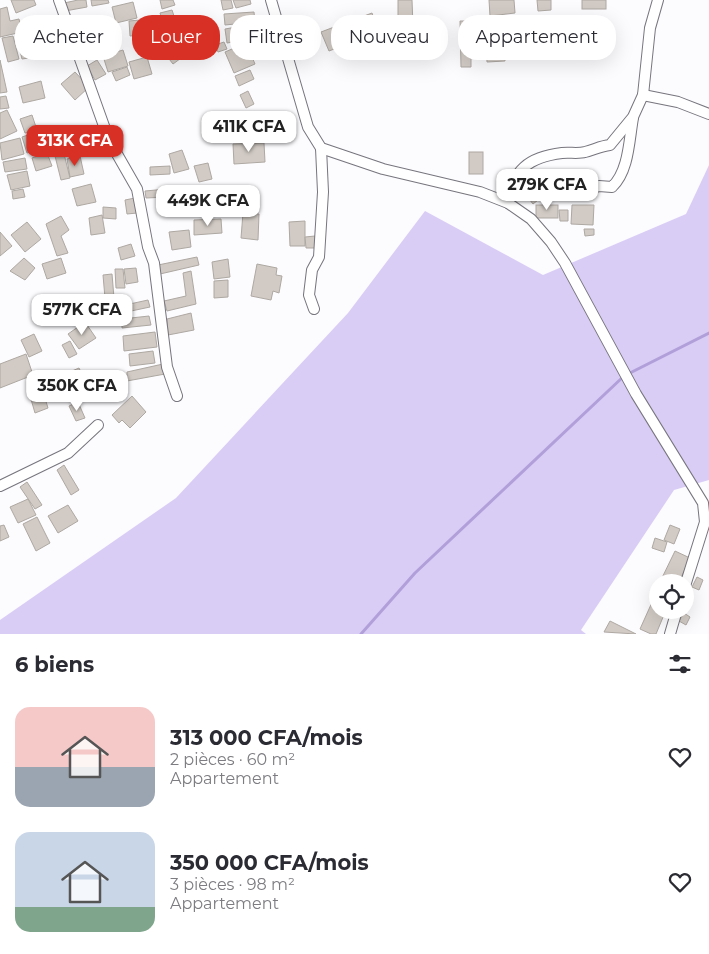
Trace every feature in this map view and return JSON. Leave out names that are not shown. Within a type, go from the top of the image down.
[{"type":"street","points":[[59,0],[109,140],[137,189],[148,247],[154,263],[167,367],[177,396]]},
{"type":"street","points":[[271,0],[308,127],[321,148],[323,192],[319,257],[312,270],[309,295],[314,310]]},
{"type":"street","points":[[569,195],[599,186],[612,187],[620,180],[633,117],[643,95],[650,28],[658,0]]},
{"type":"street","points":[[643,95],[678,102],[709,114]]},
{"type":"street","points":[[508,203],[510,186],[518,173],[529,162],[562,153],[584,153],[596,147],[610,145],[633,117]]},
{"type":"street","points":[[321,148],[383,169],[480,192],[508,203],[531,219],[551,242],[565,263],[636,394],[703,503],[705,522],[689,574]]},
{"type":"street","points":[[0,486],[68,453],[98,425]]},
{"type":"street","points":[[670,634],[674,619]]},
{"type":"shaded area","points":[[709,165],[709,480],[674,490],[581,630],[586,634],[0,634],[0,620],[176,498],[348,313],[425,211],[543,275],[686,214]]},
{"type":"building","points":[[11,0],[34,0],[36,5],[16,13]]},
{"type":"building","points":[[86,0],[87,7],[65,11],[64,3]]},
{"type":"building","points":[[91,0],[108,0],[109,3],[92,6]]},
{"type":"building","points":[[160,0],[173,0],[175,5],[162,9]]},
{"type":"building","points":[[221,0],[231,0],[233,8],[223,10]]},
{"type":"building","points":[[233,0],[250,0],[251,4],[236,8]]},
{"type":"building","points":[[398,0],[412,0],[413,15],[398,15]]},
{"type":"building","points":[[489,0],[514,0],[515,13],[490,15]]},
{"type":"building","points":[[537,0],[551,0],[551,10],[538,11]]},
{"type":"building","points":[[582,0],[606,0],[606,9],[582,9]]},
{"type":"building","points":[[133,2],[136,15],[132,15],[132,19],[122,22],[122,15],[114,15],[112,7]]},
{"type":"building","points":[[7,7],[10,21],[15,20],[15,34],[0,37],[0,9]]},
{"type":"building","points":[[172,10],[174,15],[161,15],[160,13]]},
{"type":"building","points":[[254,12],[254,15],[230,15],[230,24],[225,25],[224,14]]},
{"type":"building","points":[[129,21],[132,21],[132,36],[130,36]]},
{"type":"building","points":[[230,28],[230,42],[227,43],[225,29]]},
{"type":"building","points":[[331,28],[331,50],[329,51],[321,32]]},
{"type":"building","points":[[13,36],[15,60],[8,62],[2,38]]},
{"type":"building","points":[[224,42],[227,49],[220,51],[220,43]]},
{"type":"building","points":[[122,50],[128,66],[108,72],[104,60],[122,60]]},
{"type":"building","points":[[230,50],[230,60],[253,60],[255,64],[234,73],[225,52]]},
{"type":"building","points":[[0,60],[7,92],[0,93]]},
{"type":"building","points":[[97,60],[106,74],[95,80],[87,66]]},
{"type":"building","points":[[148,60],[152,74],[134,79],[129,62]]},
{"type":"building","points":[[170,60],[178,60],[173,64]]},
{"type":"building","points":[[461,60],[471,60],[471,67],[461,67]]},
{"type":"building","points":[[487,60],[505,60],[505,61],[487,62]]},
{"type":"building","points":[[127,67],[130,75],[116,81],[112,72]]},
{"type":"building","points":[[250,70],[254,79],[239,86],[235,76]]},
{"type":"building","points":[[75,72],[89,87],[75,100],[61,84]]},
{"type":"building","points":[[41,81],[45,98],[23,103],[19,87]]},
{"type":"building","points":[[248,91],[254,104],[246,108],[240,95]]},
{"type":"building","points":[[6,96],[9,108],[0,109],[0,97]]},
{"type":"building","points":[[7,110],[17,131],[0,139],[0,113]]},
{"type":"building","points":[[32,115],[37,130],[25,133],[20,119]]},
{"type":"building","points":[[66,132],[70,151],[55,154],[51,135]]},
{"type":"building","points":[[31,134],[37,150],[27,153],[22,137]]},
{"type":"building","points":[[20,138],[24,154],[2,160],[0,143]]},
{"type":"building","points":[[264,143],[265,162],[234,164],[233,144]]},
{"type":"building","points":[[182,150],[189,169],[174,173],[169,154]]},
{"type":"building","points":[[469,152],[483,152],[483,174],[469,174]]},
{"type":"building","points":[[47,153],[52,166],[36,171],[32,158]]},
{"type":"building","points":[[64,154],[70,178],[61,180],[55,156]]},
{"type":"building","points":[[80,156],[84,174],[70,177],[67,159]]},
{"type":"building","points":[[25,158],[27,169],[5,172],[3,162]]},
{"type":"building","points":[[208,163],[212,179],[199,182],[194,166]]},
{"type":"building","points":[[170,166],[170,174],[150,175],[150,167]]},
{"type":"building","points":[[27,171],[30,186],[11,190],[7,175]]},
{"type":"building","points":[[91,184],[96,202],[77,206],[72,189]]},
{"type":"building","points":[[23,189],[25,197],[13,199],[12,191]]},
{"type":"building","points":[[167,189],[167,197],[146,198],[145,191]]},
{"type":"building","points":[[224,190],[226,213],[220,214],[217,191]]},
{"type":"building","points":[[531,192],[538,200],[533,204],[526,195]]},
{"type":"building","points":[[135,198],[137,213],[127,214],[125,200]]},
{"type":"building","points":[[536,205],[558,205],[558,218],[536,218]]},
{"type":"building","points":[[572,205],[594,205],[593,225],[571,224]]},
{"type":"building","points":[[103,207],[116,208],[116,219],[103,218]]},
{"type":"building","points":[[559,210],[568,210],[568,221],[560,221]]},
{"type":"building","points":[[243,213],[259,214],[258,240],[241,238]]},
{"type":"building","points":[[102,215],[105,233],[91,235],[89,218]]},
{"type":"building","points":[[61,216],[69,230],[61,236],[68,253],[57,256],[46,224]]},
{"type":"building","points":[[221,219],[222,233],[194,235],[194,220]]},
{"type":"building","points":[[305,221],[305,246],[290,246],[289,222]]},
{"type":"building","points":[[27,222],[41,239],[25,252],[11,235]]},
{"type":"building","points":[[584,229],[594,229],[594,235],[585,236]]},
{"type":"building","points":[[189,230],[191,247],[172,250],[169,232]]},
{"type":"building","points":[[0,232],[12,246],[0,256]]},
{"type":"building","points":[[315,236],[316,248],[306,248],[305,237]]},
{"type":"building","points":[[131,244],[135,256],[121,260],[118,248]]},
{"type":"building","points":[[197,257],[199,265],[160,274],[158,265]]},
{"type":"building","points":[[24,258],[35,268],[25,280],[10,271]]},
{"type":"building","points":[[61,258],[66,273],[47,279],[42,264]]},
{"type":"building","points":[[228,259],[230,277],[214,279],[212,262]]},
{"type":"building","points":[[257,264],[277,268],[276,275],[282,276],[279,293],[273,291],[271,300],[251,296]]},
{"type":"building","points":[[136,268],[138,282],[126,284],[124,269]]},
{"type":"building","points":[[115,269],[123,269],[125,288],[116,288]]},
{"type":"building","points":[[191,271],[196,304],[167,311],[164,301],[186,296],[183,273]]},
{"type":"building","points":[[112,274],[114,298],[105,298],[103,275]]},
{"type":"building","points":[[228,280],[228,297],[214,298],[214,281]]},
{"type":"building","points":[[55,299],[70,316],[60,324],[45,308]]},
{"type":"building","points":[[148,300],[150,307],[117,314],[116,307]]},
{"type":"building","points":[[191,313],[194,330],[168,335],[167,319]]},
{"type":"building","points":[[149,316],[151,325],[122,328],[122,319]]},
{"type":"building","points":[[85,322],[96,338],[79,349],[68,334]]},
{"type":"building","points":[[155,332],[157,347],[124,351],[123,336]]},
{"type":"building","points":[[34,334],[42,351],[29,357],[21,340]]},
{"type":"building","points":[[70,341],[77,354],[69,358],[62,345]]},
{"type":"building","points":[[153,351],[155,363],[130,366],[129,354]]},
{"type":"building","points":[[26,354],[33,375],[0,388],[0,364]]},
{"type":"building","points":[[163,364],[165,374],[127,381],[127,372]]},
{"type":"building","points":[[79,368],[88,387],[73,393],[65,374]]},
{"type":"building","points":[[41,385],[48,408],[35,413],[28,389]]},
{"type":"building","points":[[132,396],[146,412],[130,428],[122,420],[119,423],[112,415]]},
{"type":"building","points":[[78,402],[85,418],[76,421],[69,406]]},
{"type":"building","points":[[64,465],[79,490],[71,495],[57,470]]},
{"type":"building","points":[[27,482],[42,505],[35,509],[20,487]]},
{"type":"building","points":[[28,499],[36,515],[18,523],[10,507]]},
{"type":"building","points":[[68,505],[78,521],[58,533],[48,516]]},
{"type":"building","points":[[37,517],[50,543],[36,551],[23,524]]},
{"type":"building","points":[[4,525],[9,537],[0,541],[0,526]]},
{"type":"building","points":[[670,525],[680,529],[674,544],[664,540]]},
{"type":"building","points":[[655,538],[667,542],[664,552],[652,548]]},
{"type":"building","points":[[675,551],[690,558],[683,574],[664,574]]},
{"type":"building","points":[[697,577],[703,580],[699,590],[694,588]]},
{"type":"building","points":[[649,609],[649,619],[662,619],[656,634],[640,629]]},
{"type":"building","points":[[680,619],[689,619],[686,625],[679,621]]},
{"type":"building","points":[[610,621],[636,634],[604,632]]},
{"type":"waterway","points":[[361,634],[415,573],[624,376],[709,333]]}]
